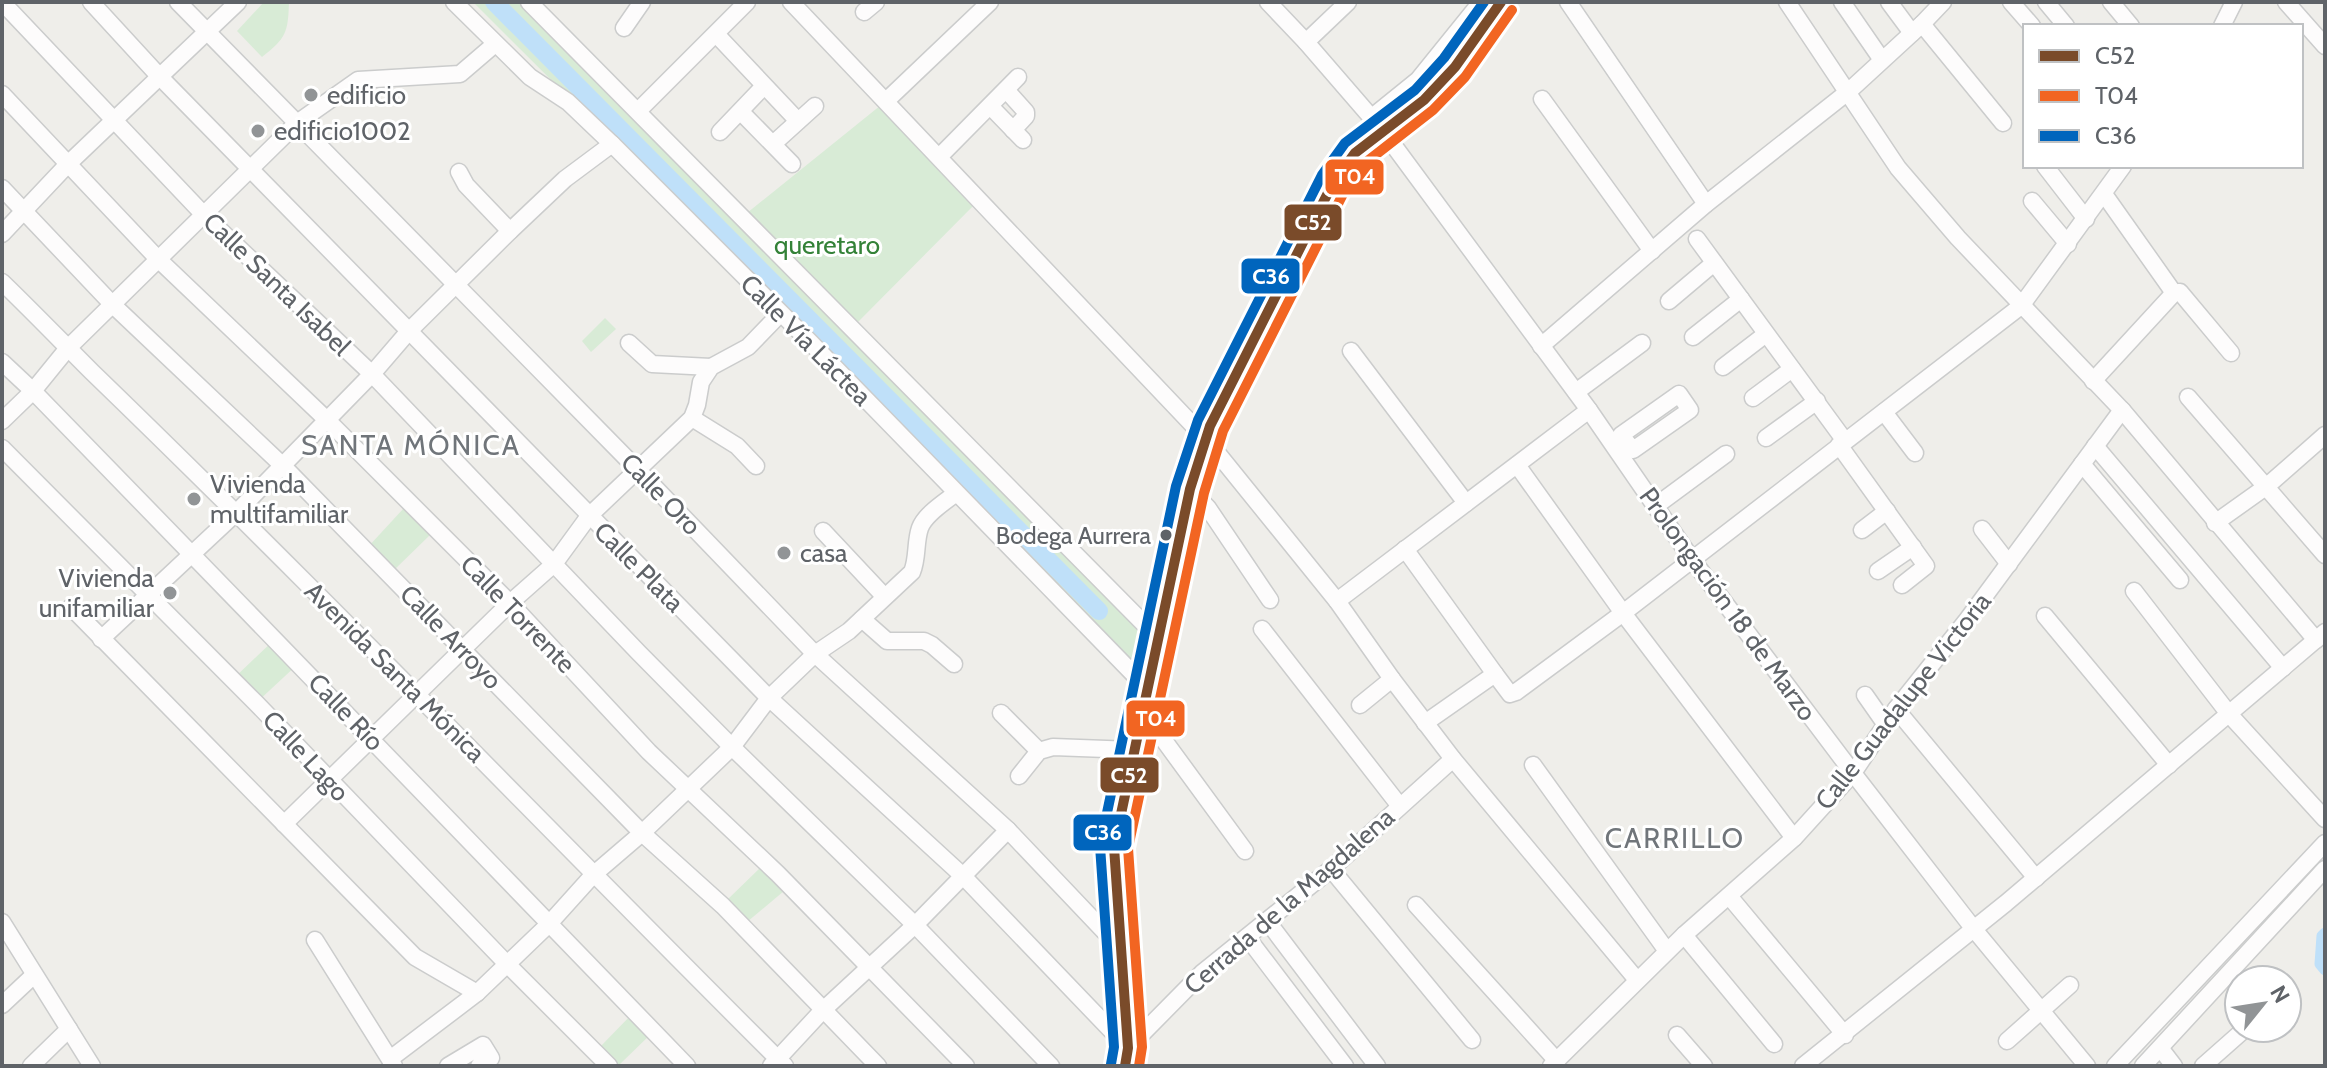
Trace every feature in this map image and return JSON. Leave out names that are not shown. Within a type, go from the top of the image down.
[{"type":"main road","points":[[1126,1057],[1114,847],[1190,489],[1210,426],[1333,183],[1377,124],[1424,100],[1455,67],[1501,2]]},
{"type":"street","name":"Calle Santa Isabel","points":[[2,2],[205,216],[372,374],[732,747],[915,925],[1051,1066]]},
{"type":"street","name":"Calle Plata","points":[[91,2],[159,76],[769,698],[963,876],[1126,1057]]},
{"type":"street","name":"Calle Oro","points":[[178,2],[815,654],[1008,830],[1121,949]]},
{"type":"street","points":[[2,234],[68,164],[238,2]]},
{"type":"street","name":"Calle Vía Láctea","points":[[454,2],[530,77],[568,102],[612,144],[1148,689]]},
{"type":"street","name":"Calle Vía Láctea","points":[[529,2],[1158,638]]},
{"type":"street","points":[[638,111],[747,2]]},
{"type":"street","points":[[791,2],[1206,439],[1337,601],[1453,759],[1637,980]]},
{"type":"street","points":[[886,101],[990,2]]},
{"type":"street","name":"Prolongación 18 de Marzo","points":[[1268,2],[1377,124],[1589,410],[1620,444],[1691,558],[1853,773],[1973,928],[2087,1066]]},
{"type":"street","points":[[1306,42],[1348,2]]},
{"type":"street","points":[[1377,124],[1418,80],[1481,2]]},
{"type":"street","points":[[1787,2],[1898,168],[1958,238],[2122,410],[2215,523],[2320,636],[2036,878],[1803,1066]]},
{"type":"street","points":[[1842,2],[1882,60]]},
{"type":"street","points":[[1889,2],[1927,14],[2003,123]]},
{"type":"street","points":[[2011,2],[2030,24]]},
{"type":"street","points":[[2046,2],[2064,24]]},
{"type":"street","points":[[2111,2],[2129,24]]},
{"type":"street","points":[[2223,24],[2234,2]]},
{"type":"street","points":[[2286,2],[2325,46]]},
{"type":"street","points":[[624,28],[636,4]]},
{"type":"street","points":[[1576,5],[1706,204]]},
{"type":"street","points":[[1541,346],[1706,204],[1849,91],[1927,14]]},
{"type":"street","points":[[716,34],[798,121]]},
{"type":"street","points":[[2,421],[33,391],[68,348],[297,123],[358,80],[460,74],[495,44]]},
{"type":"street","points":[[940,156],[1018,77]]},
{"type":"street","points":[[720,132],[764,86]]},
{"type":"street","points":[[990,106],[1018,135],[1026,112],[1007,91]]},
{"type":"street","name":"Calle Torrente","points":[[2,94],[158,259],[328,421],[510,603],[686,790],[778,874],[966,1066]]},
{"type":"street","points":[[1542,99],[1652,251]]},
{"type":"street","points":[[773,144],[815,106]]},
{"type":"street","points":[[741,112],[792,164]]},
{"type":"street","points":[[101,639],[237,512],[328,421],[409,331],[510,231],[565,179],[612,144]]},
{"type":"street","points":[[2047,168],[2086,219]]},
{"type":"street","points":[[1405,549],[1512,694],[1623,613],[2021,306],[2122,168]]},
{"type":"street","points":[[459,172],[466,185],[510,231]]},
{"type":"street","name":"Calle Arroyo","points":[[2,188],[113,305],[282,465],[642,833],[723,906],[878,1066]]},
{"type":"street","points":[[2104,194],[2174,293]]},
{"type":"street","points":[[2032,201],[2068,244]]},
{"type":"street","points":[[1697,239],[1817,401],[1926,566],[1902,585]]},
{"type":"street","points":[[1669,301],[1714,263]]},
{"type":"street","name":"Avenida Santa Mónica","points":[[2,282],[418,693],[778,1064]]},
{"type":"street","points":[[2093,381],[2174,293],[2180,292],[2231,353]]},
{"type":"street","points":[[1693,337],[1741,299]]},
{"type":"street","points":[[284,824],[510,603],[554,564],[589,516],[695,411],[701,382],[711,367],[748,347],[780,314]]},
{"type":"street","points":[[1723,367],[1766,334]]},
{"type":"street","points":[[629,343],[652,364],[711,367]]},
{"type":"street","points":[[1576,392],[1642,343]]},
{"type":"street","points":[[1351,351],[1466,503]]},
{"type":"street","name":"Calle Río","points":[[2,362],[687,1066]]},
{"type":"street","points":[[1753,398],[1792,369]]},
{"type":"street","points":[[1679,394],[1690,410],[1633,450],[1620,444],[1621,435],[1679,394]]},
{"type":"street","points":[[2188,397],[2325,555]]},
{"type":"street","points":[[1766,438],[1817,401]]},
{"type":"street","points":[[1337,601],[1589,410]]},
{"type":"street","name":"Calle Guadalupe Victoria","points":[[1554,1064],[1667,951],[1794,838],[1853,773],[1896,709],[2009,564],[2122,410]]},
{"type":"street","points":[[695,411],[756,466]]},
{"type":"street","points":[[1884,412],[1915,453]]},
{"type":"street","points":[[2215,523],[2267,486],[2325,435]]},
{"type":"street","points":[[2095,446],[2283,668]]},
{"type":"street","name":"Calle Lago","points":[[2,448],[256,703],[609,1066]]},
{"type":"street","points":[[1657,505],[1726,454]]},
{"type":"street","points":[[2082,464],[2180,580]]},
{"type":"street","points":[[1517,465],[1623,613],[1794,838]]},
{"type":"street","points":[[1190,489],[1208,508],[1270,600]]},
{"type":"street","points":[[315,940],[392,1063],[477,993],[548,925],[593,875],[732,747],[769,698],[815,654],[862,619],[912,572],[917,561],[919,529],[956,493]]},
{"type":"street","points":[[1862,530],[1887,511]]},
{"type":"street","points":[[1982,529],[2009,564]]},
{"type":"street","points":[[823,531],[884,596]]},
{"type":"street","points":[[1878,571],[1913,547]]},
{"type":"street","points":[[2134,591],[2229,714],[2325,819]]},
{"type":"street","points":[[71,607],[415,957],[477,993]]},
{"type":"street","points":[[2045,616],[2169,765]]},
{"type":"street","points":[[862,619],[887,641],[924,641],[954,664]]},
{"type":"street","points":[[1262,629],[1399,805]]},
{"type":"street","points":[[1425,723],[1495,674]]},
{"type":"street","points":[[1360,705],[1392,679]]},
{"type":"street","points":[[1865,695],[1886,725]]},
{"type":"street","points":[[1896,709],[2036,878]]},
{"type":"street","points":[[1001,713],[1039,751]]},
{"type":"street","points":[[1144,713],[1245,851]]},
{"type":"street","points":[[1019,776],[1039,751],[1053,747],[1133,750]]},
{"type":"street","name":"Cerrada de la Magdalena","points":[[1126,1057],[1202,973],[1331,869],[1453,759]]},
{"type":"street","points":[[1533,765],[1667,951]]},
{"type":"street","points":[[778,1064],[822,1011],[915,925],[1008,830]]},
{"type":"street","points":[[2115,1066],[2325,843]]},
{"type":"street","points":[[1331,869],[1472,1040]]},
{"type":"street","points":[[2143,1066],[2325,869]]},
{"type":"street","points":[[1729,896],[1845,1035]]},
{"type":"street","points":[[1416,905],[1554,1064]]},
{"type":"street","points":[[1268,922],[1377,1066]]},
{"type":"street","points":[[2,923],[92,1066]]},
{"type":"street","points":[[1684,935],[1774,1044]]},
{"type":"street","points":[[1247,937],[1345,1066]]},
{"type":"street","points":[[2,1005],[34,975]]},
{"type":"street","points":[[2007,1041],[2070,985]]},
{"type":"street","points":[[31,1066],[69,1029]]},
{"type":"street","points":[[1677,1035],[1704,1066]]},
{"type":"street","points":[[2203,1066],[2228,1044]]},
{"type":"street","points":[[448,1066],[483,1045],[491,1058],[479,1066]]},
{"type":"street","points":[[2161,1049],[2174,1066]]},
{"type":"green space","points":[[264,2],[289,2],[284,34],[262,57],[237,31]]},
{"type":"green space","name":"queretaro","points":[[473,2],[527,2],[742,217],[886,101],[980,199],[857,323],[1158,638],[1148,689],[885,413]]},
{"type":"green space","points":[[605,318],[616,329],[591,352],[582,341]]},
{"type":"green space","points":[[404,508],[431,534],[393,571],[368,547]]},
{"type":"green space","points":[[275,639],[298,664],[256,703],[232,680]]},
{"type":"green space","points":[[761,867],[784,891],[747,922],[726,901]]},
{"type":"green space","points":[[635,1011],[654,1031],[619,1065],[601,1046]]},
{"type":"waterway","points":[[494,2],[1099,611]]},
{"type":"waterway","points":[[2325,933],[2322,936],[2320,964],[2325,970]]},
{"type":"transit line","name":"C36","points":[[1111,1064],[1114,1047],[1100,846],[1176,486],[1198,420],[1322,175],[1345,143],[1415,90],[1444,58],[1484,2]]},
{"type":"transit line","name":"C52","points":[[1125,1066],[1128,1048],[1114,847],[1190,489],[1210,426],[1333,183],[1355,153],[1424,100],[1455,67],[1501,2]]},
{"type":"transit line","name":"T04","points":[[1139,1066],[1142,1047],[1128,848],[1204,493],[1223,431],[1345,190],[1365,163],[1433,110],[1465,77],[1512,10]]},
{"type":"place","name":"edificio","points":[[311,95]]},
{"type":"place","name":"edificio1002","points":[[258,131]]},
{"type":"place","name":"Vivienda multifamiliar","points":[[194,499]]},
{"type":"place","name":"Bodega Aurrera","points":[[1166,535]]},
{"type":"place","name":"casa","points":[[784,553]]},
{"type":"place","name":"Vivienda unifamiliar","points":[[170,593]]},
{"type":"district","name":"SANTA MÓNICA","points":[[411,445]]},
{"type":"district","name":"CARRILLO","points":[[1675,838]]}]
